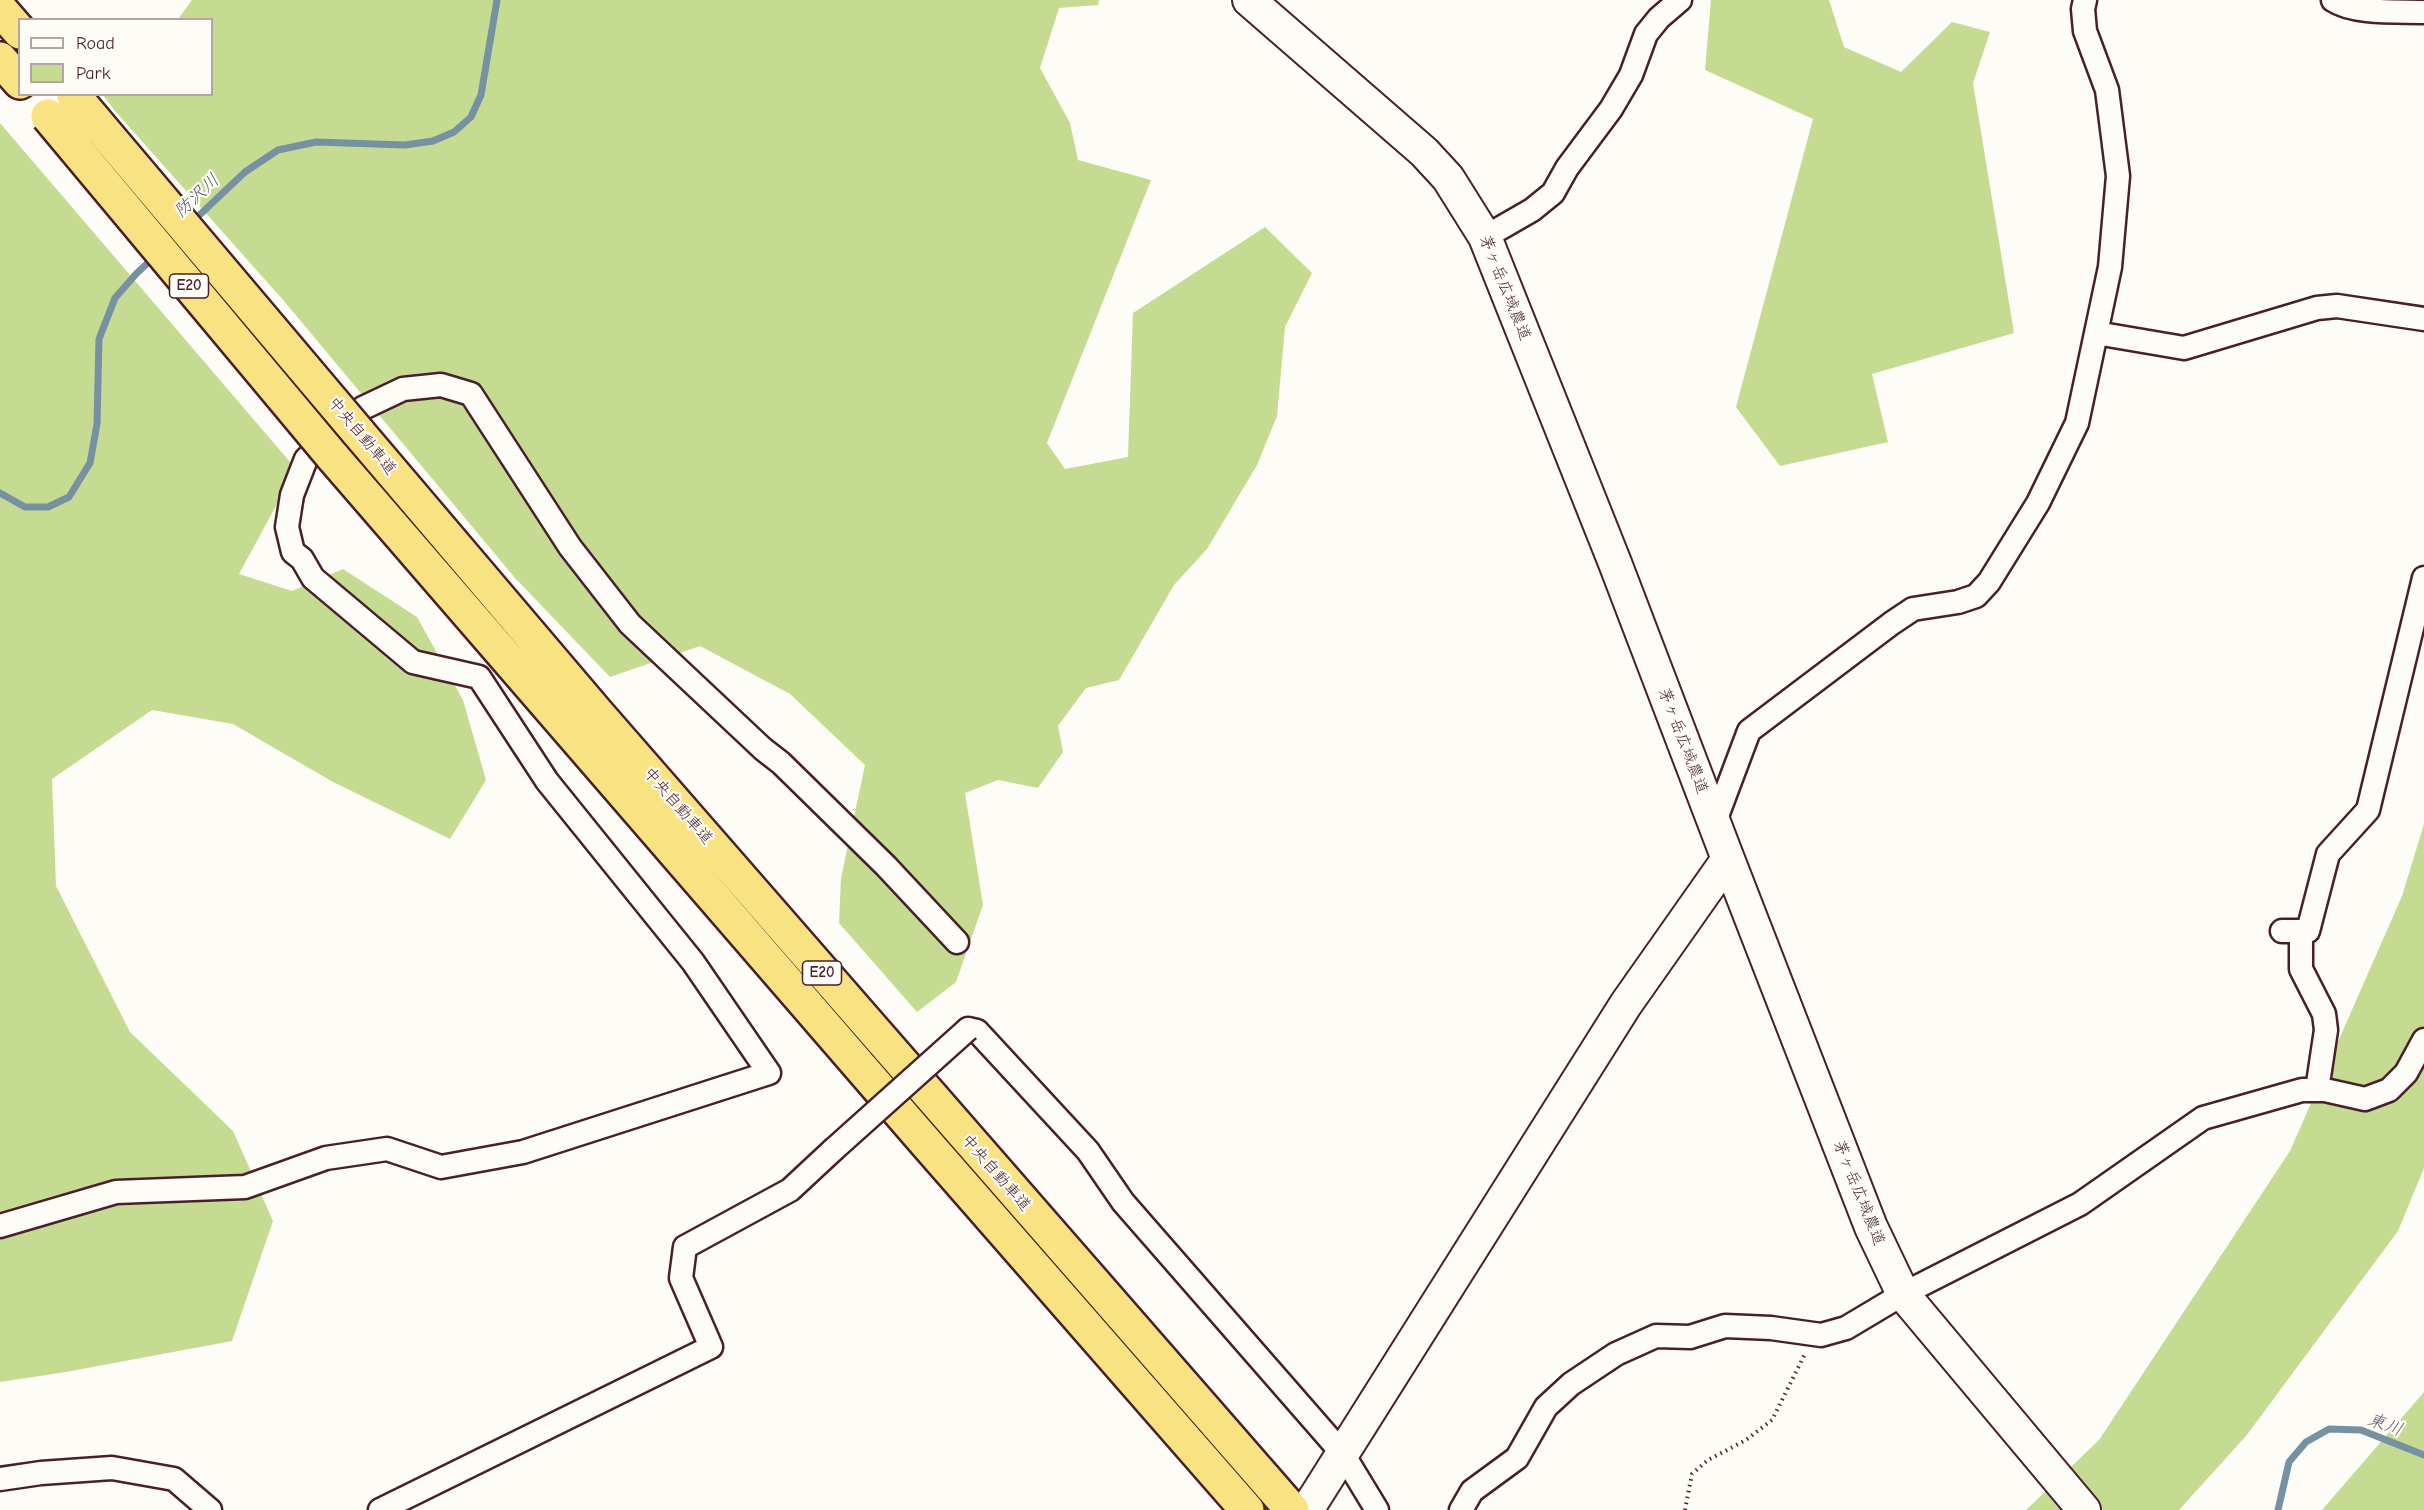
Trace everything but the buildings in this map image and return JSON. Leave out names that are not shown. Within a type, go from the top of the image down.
[{"type":"highway","points":[[0,9],[18,30]]},
{"type":"highway","points":[[0,59],[18,80]]},
{"type":"highway","name":"中央自動車道","points":[[74,96],[596,712],[1292,1510]]},
{"type":"highway","name":"中央自動車道","points":[[39,105],[332,456],[928,1146],[1247,1510]]},
{"type":"street","name":"茅ヶ岳広域農道","points":[[1249,0],[1424,152],[1448,178],[1485,237],[1615,562],[1871,1227],[1903,1294],[2082,1508]]},
{"type":"street","points":[[1485,237],[1532,210],[1553,193],[1567,168],[1611,109],[1632,75],[1646,34],[1659,18],[1680,0]]},
{"type":"street","points":[[1714,824],[1749,731],[1913,609],[1958,602],[1976,596],[1989,582],[2038,503],[2077,423],[2110,267],[2118,176],[2107,90],[2085,31],[2083,9],[2085,0]]},
{"type":"street","points":[[2332,0],[2340,4],[2367,9],[2424,12]]},
{"type":"street","points":[[2096,333],[2184,348],[2317,308],[2337,306],[2424,319]]},
{"type":"street","points":[[0,1226],[116,1192],[244,1187],[326,1158],[387,1149],[441,1167],[524,1152],[769,1073],[693,962],[547,781],[479,678],[413,662],[313,578],[302,559],[293,552],[287,527],[292,495],[306,459],[363,408],[403,389],[441,385],[471,394],[570,547],[630,624],[763,749],[781,763],[886,866],[957,942]]},
{"type":"street","points":[[2317,1090],[2326,1030],[2324,1014],[2301,969],[2291,931],[2308,931],[2328,854],[2368,810],[2424,578]]},
{"type":"street","points":[[1314,1500],[1626,1004],[1728,859]]},
{"type":"street","points":[[380,1510],[711,1347],[681,1278],[685,1247],[790,1190],[968,1029],[977,1031],[1088,1151],[1123,1202],[1343,1454],[1377,1510]]},
{"type":"street","points":[[1461,1510],[1472,1491],[1517,1458],[1546,1407],[1571,1384],[1616,1354],[1656,1336],[1690,1337],[1725,1326],[1771,1328],[1821,1335],[1846,1328],[1903,1294],[2080,1204],[2203,1118],[2302,1090],[2317,1090],[2365,1099],[2389,1090],[2406,1073],[2424,1040]]},
{"type":"street","points":[[0,1479],[41,1473],[112,1468],[174,1479],[210,1510]]},
{"type":"path","points":[[1685,1510],[1692,1474],[1708,1460],[1746,1440],[1772,1420],[1803,1356],[1821,1335]]},
{"type":"green space","points":[[192,0],[1099,0],[1098,5],[1059,8],[1040,68],[1070,123],[1078,160],[1151,180],[1047,443],[1065,469],[1128,457],[1133,313],[1265,227],[1312,273],[1285,327],[1277,416],[1257,465],[1207,549],[1174,585],[1119,680],[1086,688],[1058,726],[1063,752],[1038,788],[998,780],[965,793],[983,905],[956,982],[917,1012],[839,923],[841,878],[865,765],[790,694],[700,646],[610,677],[515,578],[284,301],[115,111],[104,96],[213,96],[213,18],[179,18]]},
{"type":"green space","points":[[1711,0],[1829,0],[1844,47],[1901,72],[1952,22],[1990,32],[1973,83],[2014,333],[1872,374],[1888,442],[1780,466],[1736,407],[1813,119],[1705,70]]},
{"type":"green space","points":[[0,123],[296,469],[239,574],[292,591],[343,569],[417,617],[463,700],[486,780],[450,839],[333,782],[233,724],[152,710],[52,779],[56,886],[130,1032],[233,1131],[273,1221],[232,1341],[0,1382]]},
{"type":"green space","points":[[2424,824],[2424,1168],[2398,1231],[2246,1436],[2179,1510],[2026,1510],[2099,1440],[2290,1151],[2402,896]]},
{"type":"green space","points":[[2424,1392],[2424,1510],[2322,1510]]},
{"type":"waterway","name":"防沢川","points":[[191,223],[245,172],[278,150],[316,142],[405,145],[433,141],[454,132],[471,117],[481,95],[497,0]]},
{"type":"waterway","name":"防沢川","points":[[0,493],[25,507],[48,507],[69,497],[90,463],[97,424],[99,339],[115,298],[154,257]]},
{"type":"waterway","name":"東川","points":[[2278,1510],[2289,1462],[2306,1442],[2329,1429],[2361,1430],[2424,1455]]}]
